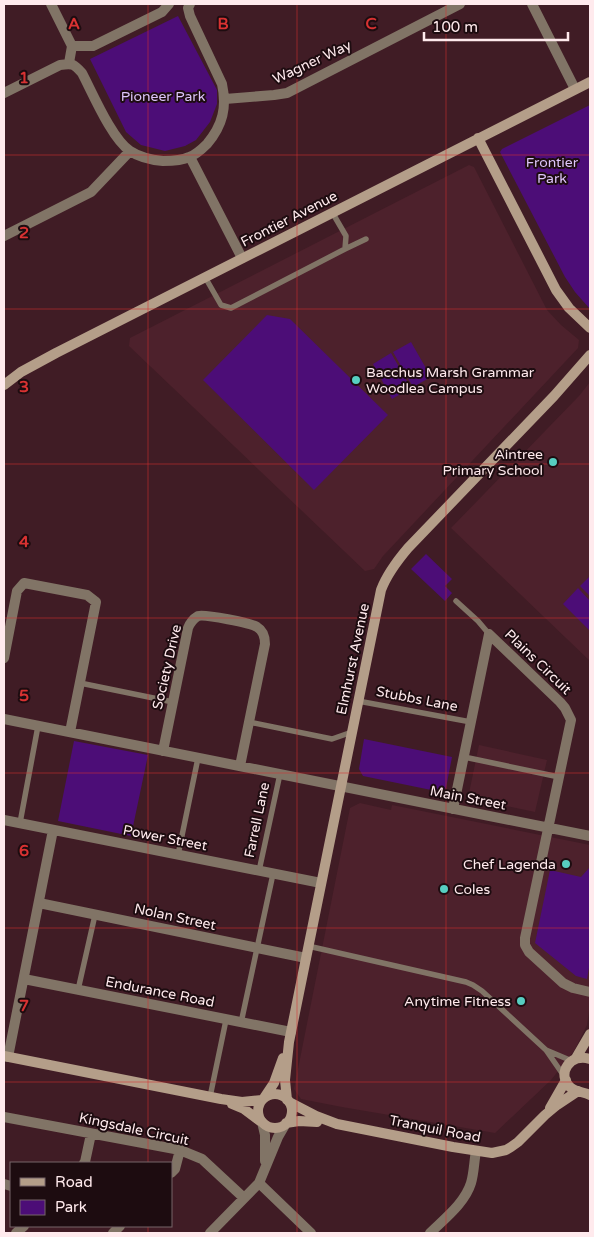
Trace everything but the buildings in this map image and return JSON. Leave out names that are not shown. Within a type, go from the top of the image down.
[{"type":"street","points":[[51,4],[72,46],[69,63]]},
{"type":"street","points":[[72,46],[93,46],[162,12],[169,4]]},
{"type":"street","points":[[4,93],[60,65],[69,63],[76,66],[82,73],[112,132],[130,151],[152,160],[178,160],[190,157],[203,148],[220,126],[225,99],[222,84],[190,16],[188,8],[190,4]]},
{"type":"street","name":"Wagner Way","points":[[225,99],[274,96],[287,93],[460,4]]},
{"type":"street","points":[[532,4],[575,89]]},
{"type":"street","name":"Frontier Avenue","points":[[4,385],[22,372],[56,353],[590,82]]},
{"type":"street","points":[[478,138],[556,290],[569,308],[590,328]]},
{"type":"street","points":[[4,236],[91,192],[130,151]]},
{"type":"street","points":[[190,157],[242,258]]},
{"type":"street","name":"Elmhurst Avenue","points":[[288,1101],[285,1080],[290,1037],[381,590],[392,568],[408,548],[554,396],[590,355]]},
{"type":"street","points":[[4,658],[17,591],[24,583],[87,595],[96,602],[70,732]]},
{"type":"street","name":"Society Drive","points":[[163,751],[188,628],[192,621],[199,616],[207,616],[252,624],[262,631],[265,641],[240,766]]},
{"type":"street","name":"Plains Circuit","points":[[453,809],[488,634]]},
{"type":"street","name":"Plains Circuit","points":[[488,634],[566,708],[572,720],[525,945],[530,952],[564,983],[573,988],[590,992]]},
{"type":"street","name":"Main Street","points":[[4,718],[590,836]]},
{"type":"street","name":"Power Street","points":[[4,820],[321,883]]},
{"type":"street","points":[[53,830],[24,979],[6,1057],[216,1098],[242,1102],[263,1099],[274,1094],[288,1101],[292,1113],[290,1119],[278,1137],[258,1183],[210,1233]]},
{"type":"street","name":"Nolan Street","points":[[38,903],[306,958]]},
{"type":"street","name":"Endurance Road","points":[[24,979],[241,1022],[290,1037]]},
{"type":"street","points":[[590,1034],[590,1049]]},
{"type":"street","name":"Tranquil Road","points":[[286,1124],[299,1120],[337,1124],[476,1151],[492,1153],[506,1150],[518,1142],[545,1115],[563,1088],[566,1079],[566,1068],[590,1034]]},
{"type":"street","name":"Elmhurst Avenue","points":[[263,1099],[274,1083],[290,1037]]},
{"type":"street","points":[[574,1059],[590,1059]]},
{"type":"street","points":[[566,1079],[569,1086],[585,1092]]},
{"type":"street","name":"Tranquil Road","points":[[545,1115],[585,1092]]},
{"type":"street","points":[[216,1098],[244,1109],[268,1127],[278,1128],[286,1124]]},
{"type":"street","points":[[263,1099],[258,1108],[265,1135],[265,1167]]},
{"type":"street","name":"Tranquil Road","points":[[288,1101],[316,1116],[337,1124]]},
{"type":"street","name":"Kingsdale Circuit","points":[[4,1117],[180,1150],[202,1158],[244,1198]]},
{"type":"street","points":[[85,1162],[91,1134]]},
{"type":"street","points":[[172,1173],[175,1169],[180,1150]]},
{"type":"street","points":[[430,1233],[468,1192],[476,1151]]},
{"type":"street","points":[[258,1183],[311,1233]]},
{"type":"lane","points":[[332,212],[346,236],[345,249]]},
{"type":"lane","points":[[205,277],[221,305],[231,308],[366,238]]},
{"type":"lane","name":"Plains Circuit","points":[[456,601],[478,621],[488,634]]},
{"type":"lane","points":[[80,683],[173,702]]},
{"type":"lane","name":"Stubbs Lane","points":[[358,701],[471,722]]},
{"type":"lane","points":[[249,722],[332,739],[352,732]]},
{"type":"lane","points":[[20,823],[38,726]]},
{"type":"lane","points":[[464,757],[559,777]]},
{"type":"lane","points":[[178,854],[198,758]]},
{"type":"lane","name":"Farrell Lane","points":[[259,871],[280,774]]},
{"type":"lane","points":[[241,1022],[273,874]]},
{"type":"lane","points":[[78,990],[95,915]]},
{"type":"lane","points":[[308,946],[466,982],[472,985],[482,991],[546,1050],[566,1079]]},
{"type":"lane","points":[[216,1098],[226,1020]]},
{"type":"lane","points":[[546,1050],[574,1059]]},
{"type":"shaded area","name":"Bacchus Marsh Grammar Woodlea Campus","points":[[469,165],[474,167],[547,310],[579,340],[578,348],[383,556],[374,569],[365,571],[129,346],[130,338]]},
{"type":"shaded area","name":"Aintree Primary School","points":[[590,382],[590,661],[451,528],[579,396]]},
{"type":"shaded area","points":[[479,745],[547,760],[535,812],[468,798]]},
{"type":"shaded area","points":[[360,803],[391,810],[392,805],[590,845],[590,1004],[587,1025],[574,1051],[551,1080],[495,1133],[301,1099],[294,1089],[350,808]]},
{"type":"green space","name":"Pioneer Park","points":[[178,16],[217,90],[217,104],[210,122],[196,140],[185,146],[165,151],[141,145],[126,132],[90,59]]},
{"type":"green space","name":"Frontier Park","points":[[590,105],[590,309],[565,277],[500,152],[502,149]]},
{"type":"green space","points":[[267,315],[290,319],[388,415],[314,490],[203,380]]},
{"type":"green space","points":[[411,342],[431,377],[413,387],[393,352]]},
{"type":"green space","points":[[391,353],[411,388],[392,399],[373,364]]},
{"type":"green space","points":[[426,554],[452,579],[445,586],[452,593],[445,601],[411,569]]},
{"type":"green space","points":[[590,576],[590,596],[580,586]]},
{"type":"green space","points":[[578,588],[590,601],[590,631],[563,604]]},
{"type":"green space","points":[[364,739],[452,757],[446,788],[441,792],[363,776],[359,769]]},
{"type":"green space","points":[[74,741],[148,755],[131,836],[58,821]]},
{"type":"green space","points":[[590,867],[590,962],[587,979],[576,976],[535,943],[550,870],[581,877]]},
{"type":"place","name":"Bacchus Marsh Grammar Woodlea Campus","points":[[356,380]]},
{"type":"place","name":"Aintree Primary School","points":[[553,462]]},
{"type":"place","name":"Chef Lagenda","points":[[566,864]]},
{"type":"place","name":"Coles","points":[[444,889]]},
{"type":"place","name":"Anytime Fitness","points":[[521,1001]]}]
